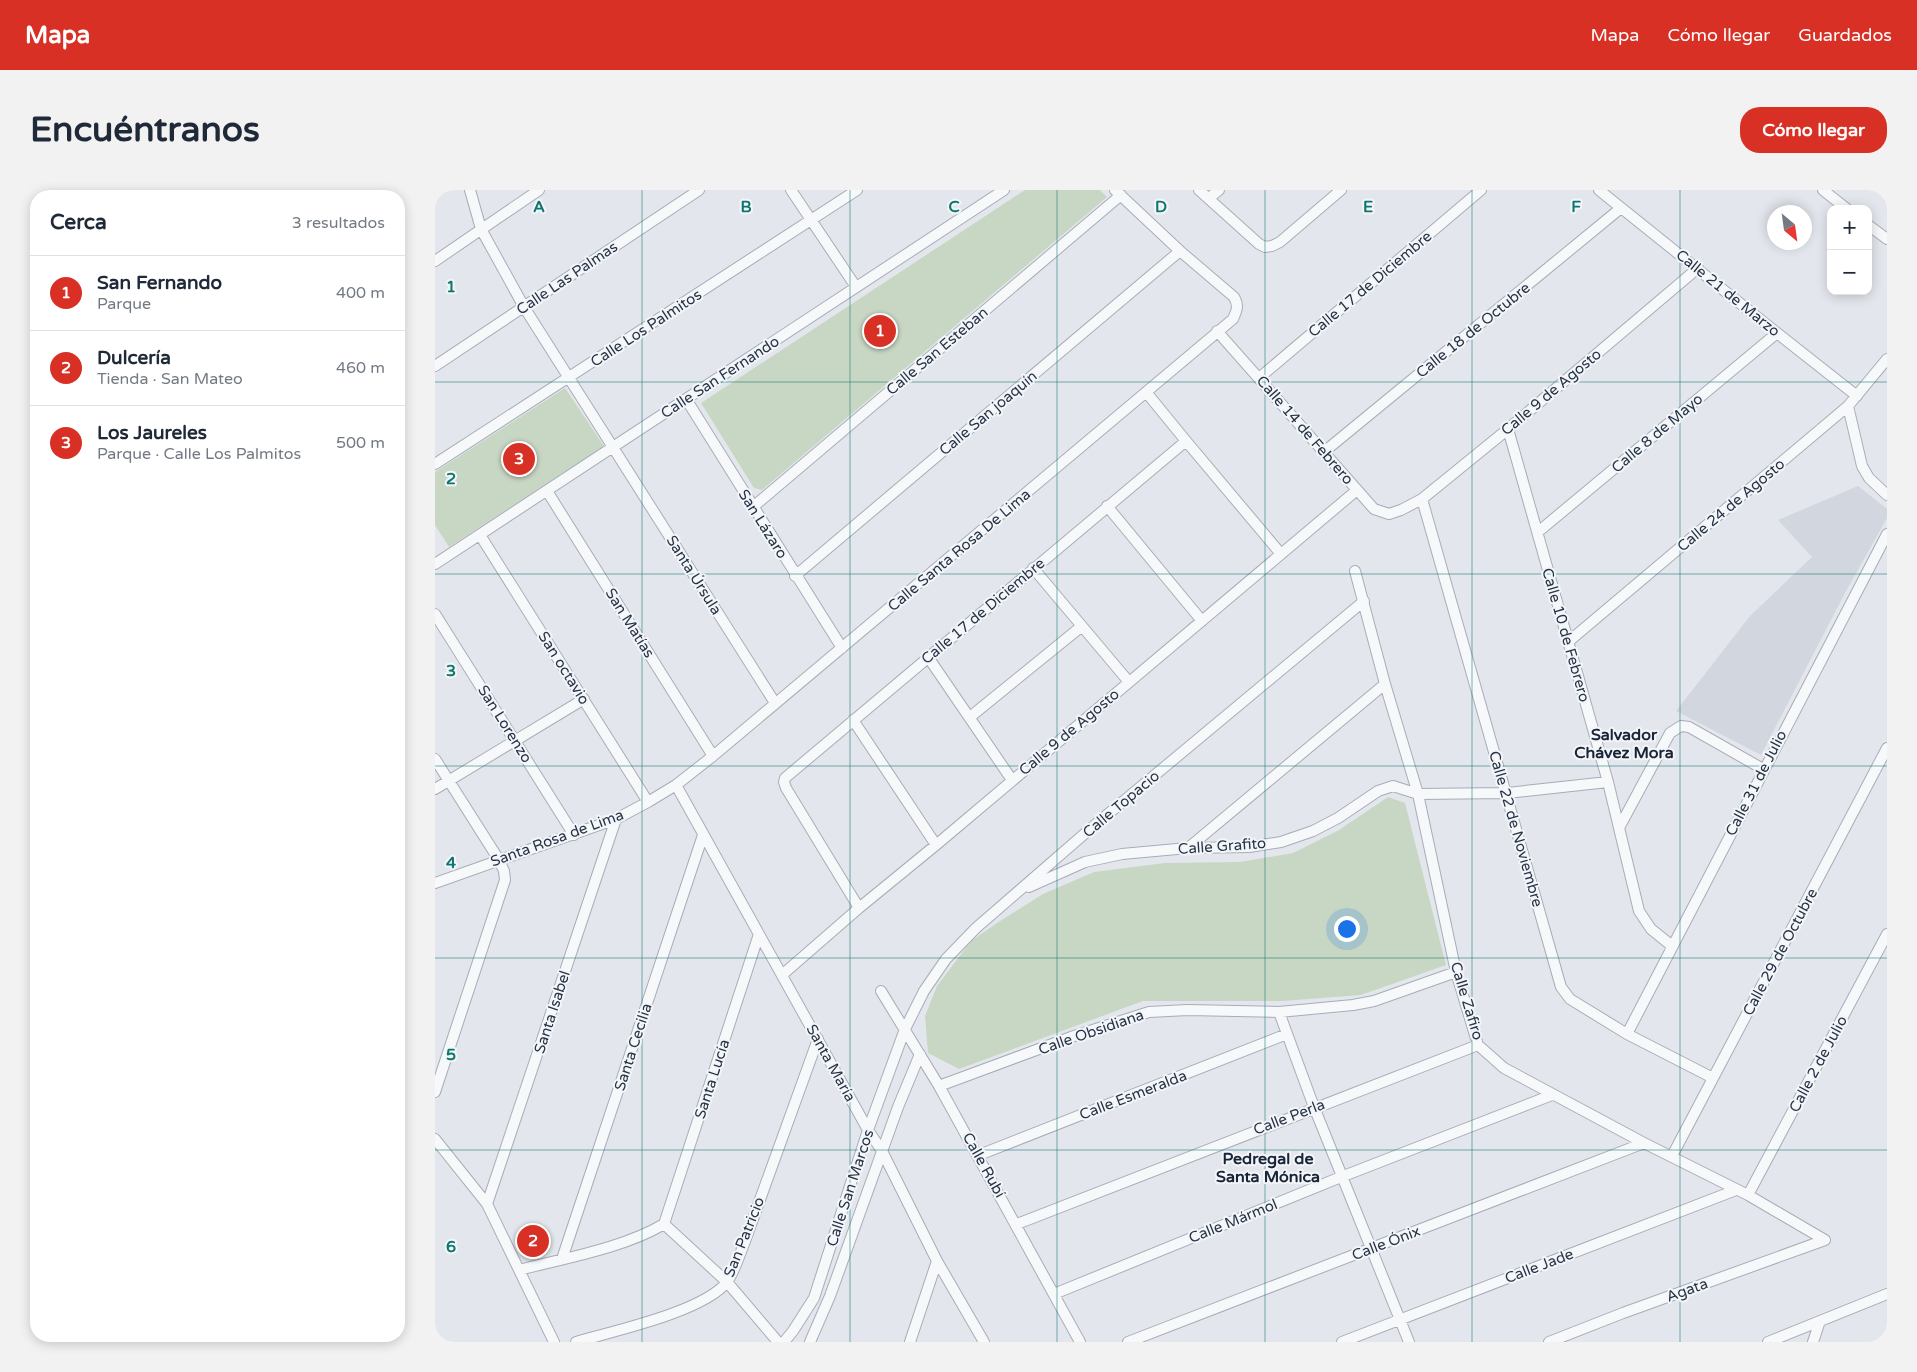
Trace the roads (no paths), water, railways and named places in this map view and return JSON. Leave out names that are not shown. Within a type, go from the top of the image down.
[{"type":"street","name":"Santa Úrsula","points":[[470,190],[481,229],[524,308],[775,703]]},
{"type":"street","points":[[435,260],[539,190]]},
{"type":"street","name":"Calle Las Palmas","points":[[435,366],[699,190]]},
{"type":"street","points":[[791,190],[856,287]]},
{"type":"street","name":"Calle Los Palmitos","points":[[435,464],[857,190]]},
{"type":"street","name":"Calle San Fernando","points":[[435,564],[1004,190]]},
{"type":"street","points":[[1199,190],[1259,244],[1265,247],[1280,242],[1341,190]]},
{"type":"street","points":[[1209,198],[1219,190]]},
{"type":"street","name":"Calle 17 de Diciembre","points":[[1259,378],[1481,190]]},
{"type":"street","name":"Calle 21 de Marzo","points":[[1599,190],[1857,396]]},
{"type":"street","points":[[1823,190],[1842,205]]},
{"type":"street","points":[[1118,193],[1180,251]]},
{"type":"street","name":"Calle San Esteban","points":[[753,507],[1118,193]]},
{"type":"street","name":"Calle 18 de Octubre","points":[[1325,451],[1621,208]]},
{"type":"street","points":[[1872,228],[1887,239]]},
{"type":"street","name":"Calle Santa Rosa De Lima","points":[[676,785],[1233,319],[1237,310],[1237,303],[1234,297],[1180,251]]},
{"type":"street","name":"Calle San joaquín","points":[[795,576],[1180,251]]},
{"type":"street","name":"Calle 9 de Agosto","points":[[1401,510],[1422,499],[1508,429],[1698,268]]},
{"type":"street","name":"Calle 14 de Febrero","points":[[1217,331],[1325,451],[1374,509],[1389,514],[1401,510]]},
{"type":"street","name":"Calle 8 de Mayo","points":[[1537,532],[1777,333]]},
{"type":"street","name":"Calle 24 de Agosto","points":[[1568,642],[1849,406],[1887,359]]},
{"type":"street","points":[[1147,392],[1185,441],[1281,554]]},
{"type":"street","name":"San Lázaro","points":[[686,399],[841,648]]},
{"type":"street","points":[[1849,406],[1862,466],[1869,478],[1887,495]]},
{"type":"street","name":"Calle 10 de Febrero","points":[[1508,429],[1608,782],[1639,911],[1651,930],[1672,946]]},
{"type":"street","name":"Calle 17 de Diciembre","points":[[859,908],[791,797],[784,782],[789,773],[1185,441]]},
{"type":"street","name":"Calle 9 de Agosto","points":[[782,975],[859,908],[1357,490]]},
{"type":"street","name":"San Matías","points":[[547,491],[713,756]]},
{"type":"street","name":"Calle 22 de Noviembre","points":[[1422,499],[1561,987],[1570,999],[1627,1034],[1713,1078]]},
{"type":"street","points":[[1107,506],[1202,621]]},
{"type":"street","name":"Calle 31 de Julio","points":[[1627,1034],[1763,769],[1887,534]]},
{"type":"street","name":"San octavio","points":[[480,535],[648,802]]},
{"type":"street","points":[[1033,568],[1129,682]]},
{"type":"street","name":"Calle Zafiro","points":[[1355,571],[1385,684],[1418,794],[1456,972],[1478,1045],[1504,1068],[1552,1095],[1748,1195],[1825,1240]]},
{"type":"street","name":"Calle Topacio","points":[[905,1029],[924,991],[946,959],[976,928],[1091,829],[1364,602]]},
{"type":"street","name":"San Lorenzo","points":[[435,614],[573,835]]},
{"type":"street","points":[[970,717],[1082,626]]},
{"type":"street","points":[[928,656],[1012,780]]},
{"type":"street","points":[[1188,848],[1385,684]]},
{"type":"street","points":[[435,789],[584,699]]},
{"type":"street","points":[[853,720],[936,845]]},
{"type":"street","points":[[1619,828],[1670,733],[1681,726],[1689,727],[1763,769]]},
{"type":"street","name":"Calle 29 de Octubre","points":[[1672,1156],[1887,748]]},
{"type":"street","points":[[435,759],[499,860],[504,871],[505,880],[435,1092]]},
{"type":"street","points":[[1418,794],[1507,793],[1608,782]]},
{"type":"street","name":"Santa Rosa de Lima","points":[[435,884],[616,819],[676,785]]},
{"type":"street","name":"Santa María","points":[[676,785],[868,1130],[882,1151],[937,1261],[984,1342]]},
{"type":"street","name":"Calle Grafito","points":[[1019,891],[1085,862],[1122,854],[1188,848],[1249,847],[1281,842],[1313,831],[1386,788],[1400,787],[1418,794]]},
{"type":"street","name":"Santa Isabel","points":[[487,1204],[616,819]]},
{"type":"street","name":"Santa Cecilia","points":[[562,1259],[703,835]]},
{"type":"street","name":"Santa Lucía","points":[[664,1224],[759,934]]},
{"type":"street","name":"Calle 2 de Julio","points":[[1748,1195],[1887,934]]},
{"type":"street","name":"Calle Obsidiana","points":[[939,1086],[1106,1025],[1149,1012],[1188,1010],[1279,1012],[1353,1005],[1374,1001],[1456,972]]},
{"type":"street","name":"Calle Rubí","points":[[881,991],[979,1155],[1080,1342]]},
{"type":"street","points":[[1279,1012],[1341,1177],[1409,1342]]},
{"type":"street","name":"Calle San Marcos","points":[[784,1342],[799,1323],[814,1298],[868,1130],[905,1029]]},
{"type":"street","name":"Calle Esmeralda","points":[[979,1155],[1287,1034]]},
{"type":"street","name":"San Patricio","points":[[576,1342],[678,1311],[707,1298],[727,1282],[735,1268],[744,1244],[818,1039]]},
{"type":"street","name":"Calle Perla","points":[[1017,1224],[1478,1045]]},
{"type":"street","name":"Calle San Marcos","points":[[810,1342],[830,1296],[882,1151],[920,1054]]},
{"type":"street","name":"Calle Mármol","points":[[1055,1294],[1341,1177],[1552,1095]]},
{"type":"street","points":[[435,1139],[487,1204],[554,1342]]},
{"type":"street","name":"Calle Ónix","points":[[1128,1342],[1644,1143]]},
{"type":"street","name":"Calle Jade","points":[[1342,1342],[1737,1190]]},
{"type":"street","points":[[519,1270],[628,1241],[649,1233],[664,1224],[727,1282],[778,1342]]},
{"type":"street","name":"Agata","points":[[1549,1342],[1623,1313],[1825,1240]]},
{"type":"street","points":[[910,1342],[937,1261]]},
{"type":"street","points":[[1768,1342],[1887,1294]]},
{"type":"street","points":[[1813,1342],[1820,1321]]},
{"type":"place","name":"San Fernando","points":[[880,331]]},
{"type":"place","name":"Los Jaureles","points":[[519,459]]},
{"type":"place","name":"Dulcería","points":[[533,1241]]},
{"type":"district","name":"Salvador Chávez Mora","points":[[1624,743]]},
{"type":"district","name":"Pedregal de Santa Mónica","points":[[1268,1167]]}]
